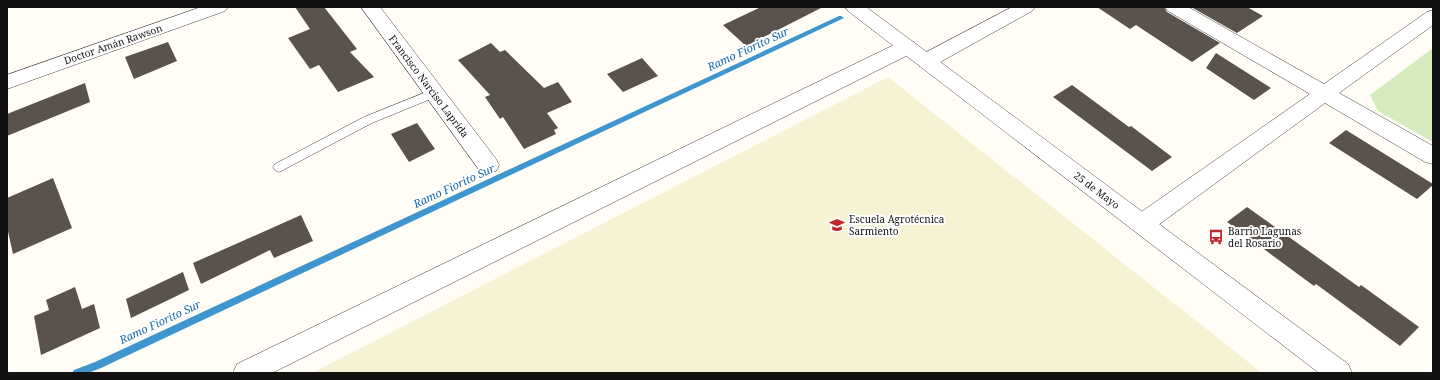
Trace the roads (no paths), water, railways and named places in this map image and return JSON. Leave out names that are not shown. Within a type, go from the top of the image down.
[{"type":"street","name":"Doctor Amán Rawson","points":[[7,82],[219,7]]},
{"type":"street","name":"Francisco Narciso Laprida","points":[[370,7],[488,165]]},
{"type":"street","name":"25 de Mayo","points":[[854,7],[1339,373]]},
{"type":"street","points":[[926,61],[1026,7]]},
{"type":"street","points":[[1174,7],[1433,156]]},
{"type":"street","points":[[1142,224],[1433,16]]},
{"type":"street","points":[[246,373],[907,47]]},
{"type":"lane","points":[[279,167],[368,120],[434,93]]},
{"type":"waterway","name":"Ramo Fiorito Sur","points":[[77,373],[98,365],[841,18]]},
{"type":"place","name":"Escuela Agrotécnica Sarmiento","points":[[837,225]]},
{"type":"place","name":"Barrio Lagunas del Rosario","points":[[1216,237]]}]
